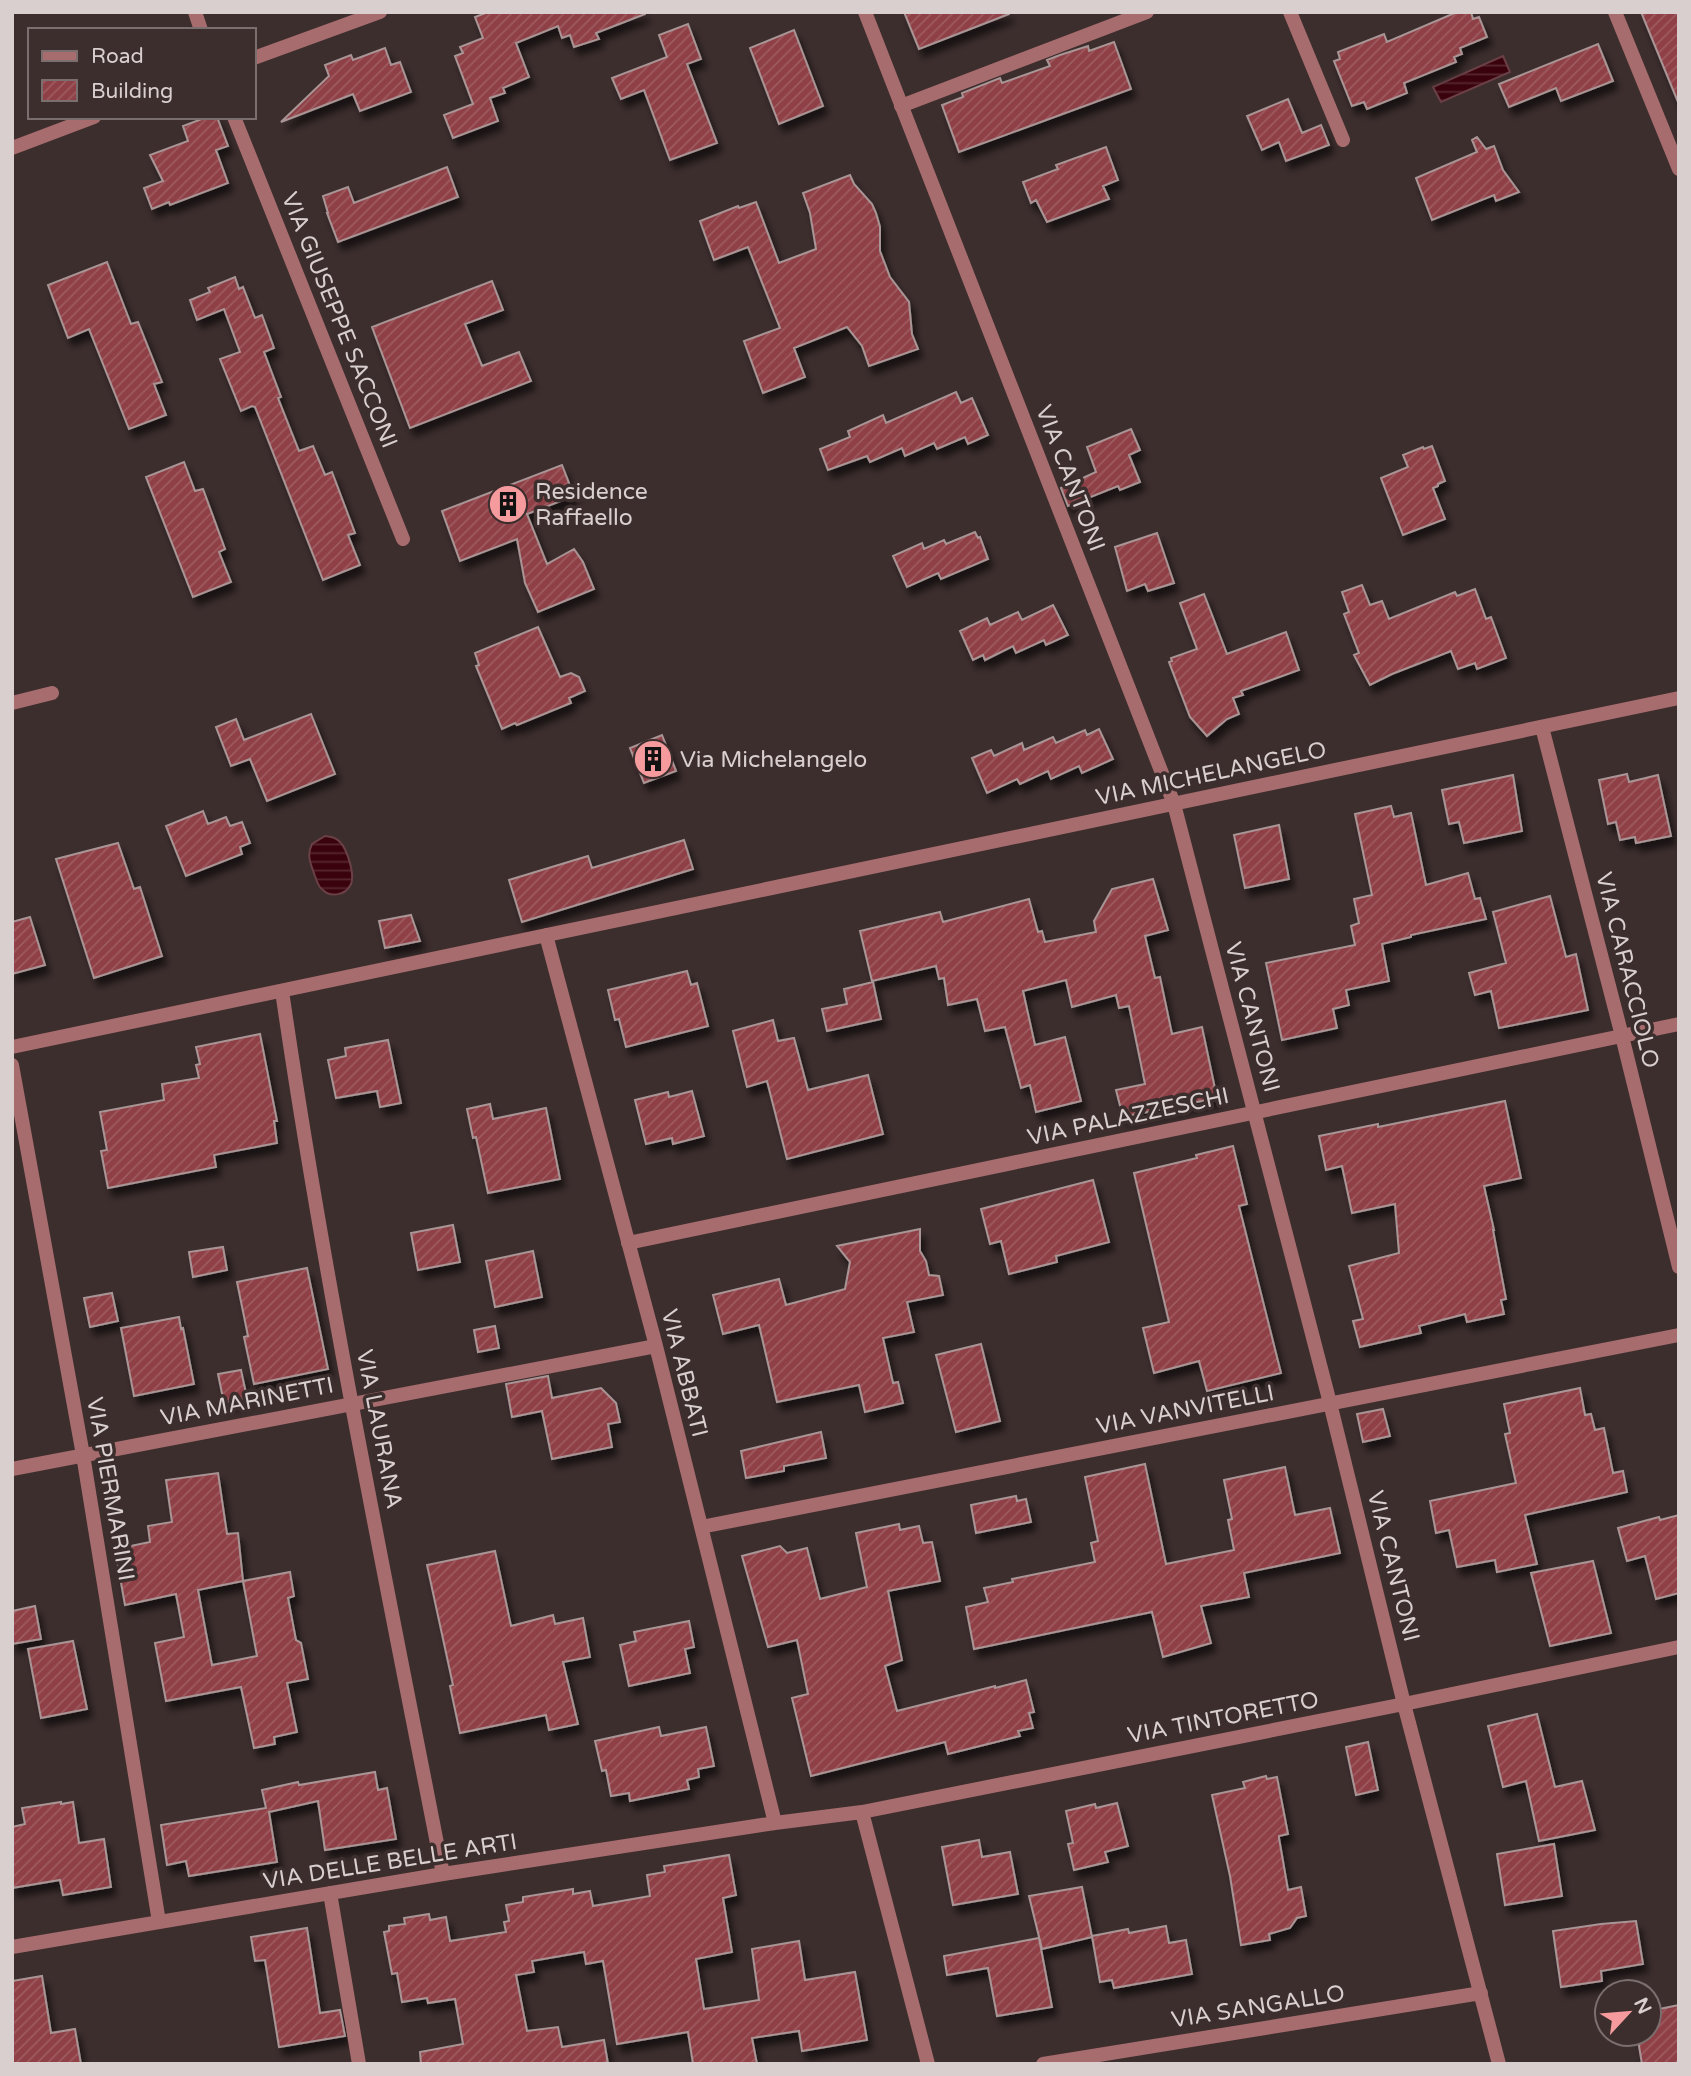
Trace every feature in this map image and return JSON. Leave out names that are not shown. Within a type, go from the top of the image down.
[{"type":"street","points":[[256,57],[380,12]]},
{"type":"street","name":"VIA CANTONI","points":[[865,12],[1174,804],[1499,2064]]},
{"type":"street","points":[[901,106],[1147,12]]},
{"type":"street","points":[[1290,12],[1343,140]]},
{"type":"street","points":[[1615,12],[1679,169]]},
{"type":"street","points":[[12,148],[89,119]]},
{"type":"street","name":"VIA GIUSEPPE SACCONI","points":[[235,119],[403,539]]},
{"type":"street","points":[[12,703],[52,693]]},
{"type":"street","name":"VIA MICHELANGELO","points":[[12,1047],[1679,698]]},
{"type":"street","name":"VIA CARACCIOLO","points":[[1542,727],[1679,1266]]},
{"type":"street","name":"VIA ABBATI","points":[[546,935],[656,1346],[775,1823]]},
{"type":"street","name":"VIA LAURANA","points":[[282,991],[299,1110],[352,1405],[443,1874]]},
{"type":"street","name":"VIA PALAZZESCHI","points":[[628,1243],[1679,1024]]},
{"type":"street","name":"VIA PIERMARINI","points":[[12,1065],[83,1455],[159,1922]]},
{"type":"street","name":"VIA VANVITELLI","points":[[701,1527],[1679,1335]]},
{"type":"street","name":"VIA MARINETTI","points":[[12,1469],[656,1346]]},
{"type":"street","name":"VIA TINTORETTO","points":[[775,1823],[862,1812],[1679,1647]]},
{"type":"street","points":[[862,1812],[928,2064]]},
{"type":"street","name":"VIA DELLE BELLE ARTI","points":[[12,1947],[443,1874],[775,1823]]},
{"type":"street","points":[[330,1893],[359,2064]]},
{"type":"street","name":"VIA SANGALLO","points":[[1043,2064],[1481,1993]]},
{"type":"shaded area","points":[[1503,56],[1510,72],[1441,102],[1433,87]]},
{"type":"shaded area","points":[[325,836],[340,842],[350,862],[351,884],[346,891],[338,894],[330,894],[320,887],[310,860],[312,844]]},
{"type":"building","points":[[488,12],[645,14],[596,33],[599,39],[574,47],[570,35],[562,38],[558,26],[516,43],[529,77],[503,88],[505,93],[490,98],[498,121],[453,138],[444,115],[473,104],[455,56],[463,53],[460,47],[483,38],[475,17]]},
{"type":"building","points":[[904,12],[1009,12],[1009,14],[919,49]]},
{"type":"building","points":[[1457,12],[1471,12],[1473,19],[1479,17],[1487,37],[1460,48],[1462,54],[1454,57],[1456,62],[1404,83],[1407,93],[1367,109],[1364,102],[1352,106],[1334,61],[1340,59],[1338,52],[1384,34],[1387,42]]},
{"type":"building","points":[[1641,12],[1679,12],[1679,102],[1678,102]]},
{"type":"building","points":[[688,24],[701,59],[687,64],[717,143],[670,160],[644,90],[621,99],[612,78],[667,57],[659,35]]},
{"type":"building","points":[[794,30],[823,106],[779,124],[750,48]]},
{"type":"building","points":[[1114,42],[1131,89],[959,152],[942,105],[963,97],[962,93],[1000,78],[1002,83],[1050,66],[1047,60],[1060,55],[1088,46],[1089,51]]},
{"type":"building","points":[[1598,44],[1613,81],[1561,101],[1556,88],[1509,107],[1499,84]]},
{"type":"building","points":[[385,48],[391,65],[400,62],[411,92],[360,111],[353,94],[281,122],[329,76],[325,65],[351,55],[353,60]]},
{"type":"building","points":[[1288,99],[1302,133],[1321,125],[1329,145],[1286,161],[1279,142],[1262,150],[1247,116]]},
{"type":"building","points":[[202,119],[218,119],[228,146],[216,150],[228,183],[152,209],[144,188],[163,181],[150,155],[188,141],[183,126]]},
{"type":"building","points":[[1477,137],[1486,149],[1494,146],[1503,170],[1519,192],[1496,201],[1494,195],[1432,220],[1416,178],[1477,152],[1472,140]]},
{"type":"building","points":[[1106,147],[1118,180],[1103,186],[1109,199],[1047,222],[1036,200],[1031,203],[1023,182],[1058,169],[1056,165]]},
{"type":"building","points":[[447,167],[458,197],[338,242],[323,196],[348,187],[354,203]]},
{"type":"building","points":[[850,175],[876,213],[880,227],[880,251],[890,277],[909,302],[912,334],[918,349],[869,366],[862,346],[847,327],[794,348],[805,377],[763,393],[744,341],[780,328],[748,247],[714,260],[700,221],[756,202],[779,263],[816,249],[810,213],[803,193]]},
{"type":"building","points":[[107,262],[131,324],[138,322],[162,382],[154,384],[166,415],[129,429],[89,329],[68,338],[48,285]]},
{"type":"building","points":[[235,277],[239,289],[243,287],[255,318],[262,315],[274,348],[264,352],[281,397],[278,398],[299,451],[313,446],[325,475],[332,472],[355,533],[348,535],[360,565],[323,580],[255,407],[241,411],[220,359],[240,352],[224,309],[197,320],[190,300],[210,292],[208,288]]},
{"type":"building","points":[[492,281],[503,310],[465,324],[482,366],[519,352],[531,381],[410,428],[372,327]]},
{"type":"building","points":[[956,392],[961,403],[972,398],[988,435],[968,444],[965,437],[937,449],[934,443],[905,456],[902,448],[870,462],[867,456],[828,470],[820,449],[850,437],[848,431],[883,415],[886,423]]},
{"type":"building","points":[[1131,429],[1140,450],[1129,455],[1140,482],[1120,490],[1118,486],[1068,506],[1061,488],[1096,472],[1087,447]]},
{"type":"building","points":[[1432,446],[1445,481],[1433,488],[1445,519],[1403,535],[1381,478],[1408,467],[1403,455]]},
{"type":"building","points":[[184,462],[195,491],[203,489],[225,549],[219,552],[231,582],[193,597],[146,477]]},
{"type":"building","points":[[562,465],[574,496],[527,514],[547,564],[574,549],[583,562],[594,589],[538,612],[525,583],[517,539],[460,561],[442,511]]},
{"type":"building","points":[[975,532],[978,538],[980,537],[988,559],[941,579],[938,573],[907,587],[893,556],[922,543],[924,549],[944,540],[946,544]]},
{"type":"building","points":[[1157,533],[1174,583],[1148,591],[1145,584],[1127,591],[1115,547]]},
{"type":"building","points":[[1362,585],[1370,605],[1382,601],[1389,619],[1455,592],[1457,596],[1475,589],[1486,619],[1491,617],[1506,658],[1477,669],[1475,663],[1458,669],[1451,651],[1370,685],[1354,655],[1359,653],[1344,614],[1349,612],[1342,592]]},
{"type":"building","points":[[1204,594],[1227,654],[1286,632],[1299,670],[1241,691],[1243,695],[1233,698],[1239,714],[1227,719],[1207,736],[1190,717],[1169,662],[1172,661],[1171,658],[1197,649],[1180,603]]},
{"type":"building","points":[[1053,605],[1068,635],[1046,645],[1044,640],[1016,653],[1013,646],[985,660],[983,655],[973,660],[960,631],[987,618],[990,625],[1018,612],[1022,620]]},
{"type":"building","points":[[538,627],[560,677],[571,673],[579,677],[585,691],[569,698],[571,703],[502,729],[476,666],[479,665],[475,653]]},
{"type":"building","points":[[311,714],[335,774],[267,801],[250,759],[231,766],[216,727],[236,719],[244,740]]},
{"type":"building","points":[[1099,729],[1113,759],[1082,773],[1079,766],[1051,779],[1048,771],[1020,784],[1017,779],[987,793],[972,758],[991,750],[994,756],[1022,743],[1024,750],[1053,737],[1056,743],[1085,730],[1087,735]]},
{"type":"building","name":"Via Michelangelo","points":[[662,735],[676,771],[644,783],[630,748]]},
{"type":"building","points":[[1627,774],[1629,782],[1658,775],[1671,836],[1636,843],[1635,837],[1620,840],[1616,822],[1608,824],[1599,780]]},
{"type":"building","points":[[1513,775],[1522,831],[1464,843],[1459,822],[1449,824],[1442,790]]},
{"type":"building","points":[[1391,806],[1394,817],[1411,813],[1426,885],[1468,873],[1475,899],[1480,898],[1486,919],[1382,944],[1389,981],[1346,990],[1349,1005],[1333,1009],[1337,1028],[1282,1040],[1266,963],[1355,945],[1351,926],[1359,923],[1354,899],[1372,895],[1355,814]]},
{"type":"building","points":[[203,811],[208,824],[226,817],[230,826],[242,822],[250,843],[240,847],[242,854],[186,876],[166,826]]},
{"type":"building","points":[[1279,825],[1289,879],[1245,888],[1234,835]]},
{"type":"building","points":[[684,840],[693,869],[522,922],[509,880],[588,856],[592,868]]},
{"type":"building","points":[[118,843],[134,889],[140,887],[162,956],[94,978],[56,859]]},
{"type":"building","points":[[1153,879],[1168,930],[1145,936],[1155,978],[1160,977],[1172,1034],[1202,1027],[1217,1098],[1123,1117],[1116,1090],[1145,1084],[1129,1006],[1119,1008],[1116,995],[1072,1007],[1066,980],[1023,991],[1035,1045],[1065,1037],[1081,1101],[1036,1112],[1030,1085],[1021,1088],[1005,1027],[985,1031],[977,999],[948,1005],[944,978],[939,979],[936,966],[872,981],[860,931],[940,912],[943,922],[1029,899],[1038,932],[1042,931],[1045,942],[1096,932],[1094,921],[1112,889]]},
{"type":"building","points":[[1550,896],[1566,957],[1576,954],[1588,1010],[1499,1028],[1491,991],[1475,995],[1469,973],[1506,963],[1493,912]]},
{"type":"building","points":[[411,915],[420,941],[385,948],[379,921]]},
{"type":"building","points":[[30,917],[45,965],[12,974],[12,922]]},
{"type":"building","points":[[687,971],[691,985],[697,983],[708,1026],[626,1047],[619,1019],[615,1020],[608,990]]},
{"type":"building","points":[[873,982],[881,1019],[827,1031],[822,1009],[847,1004],[844,989]]},
{"type":"building","points":[[773,1020],[778,1041],[794,1038],[808,1090],[868,1075],[883,1134],[787,1159],[767,1081],[747,1087],[733,1031]]},
{"type":"building","points":[[260,1034],[277,1121],[274,1121],[277,1143],[214,1155],[216,1167],[108,1188],[101,1151],[107,1150],[100,1112],[164,1100],[162,1084],[199,1078],[196,1065],[200,1064],[196,1047]]},
{"type":"building","points":[[388,1040],[401,1103],[380,1107],[377,1091],[336,1098],[328,1060],[346,1056],[345,1048]]},
{"type":"building","points":[[692,1091],[704,1136],[673,1144],[672,1138],[646,1144],[635,1100],[668,1092],[669,1097]]},
{"type":"building","points":[[1505,1101],[1521,1178],[1484,1186],[1506,1299],[1501,1300],[1504,1314],[1467,1322],[1465,1314],[1419,1326],[1421,1333],[1360,1347],[1353,1321],[1363,1319],[1349,1266],[1399,1253],[1395,1204],[1352,1213],[1342,1166],[1326,1170],[1319,1136]]},
{"type":"building","points":[[490,1104],[493,1119],[546,1108],[560,1179],[488,1193],[467,1109]]},
{"type":"building","points":[[1233,1146],[1247,1204],[1239,1206],[1281,1373],[1207,1391],[1199,1361],[1154,1373],[1143,1328],[1169,1322],[1134,1173],[1197,1158],[1196,1155]]},
{"type":"building","points":[[1093,1180],[1109,1242],[1056,1256],[1057,1262],[1009,1274],[1001,1241],[990,1244],[981,1209]]},
{"type":"building","points":[[453,1225],[460,1262],[418,1270],[411,1233]]},
{"type":"building","points":[[920,1229],[920,1251],[926,1261],[929,1275],[939,1276],[943,1295],[907,1302],[914,1332],[883,1338],[893,1383],[898,1382],[903,1403],[865,1412],[859,1385],[777,1402],[759,1325],[723,1334],[713,1295],[779,1279],[786,1305],[845,1289],[850,1262],[837,1246]]},
{"type":"building","points":[[223,1247],[227,1270],[193,1277],[189,1252]]},
{"type":"building","points":[[533,1251],[542,1297],[495,1307],[486,1261]]},
{"type":"building","points":[[307,1268],[328,1369],[254,1384],[244,1337],[248,1336],[237,1282]]},
{"type":"building","points":[[112,1293],[118,1321],[90,1327],[84,1298]]},
{"type":"building","points":[[179,1317],[194,1384],[134,1396],[121,1328]]},
{"type":"building","points":[[495,1326],[499,1348],[478,1352],[474,1330]]},
{"type":"building","points":[[981,1344],[1000,1421],[956,1432],[936,1355]]},
{"type":"building","points":[[241,1370],[247,1398],[224,1403],[218,1374]]},
{"type":"building","points":[[548,1376],[552,1398],[601,1388],[616,1403],[620,1422],[608,1424],[612,1447],[552,1459],[542,1411],[512,1417],[506,1384]]},
{"type":"building","points":[[1580,1388],[1585,1415],[1591,1414],[1595,1430],[1604,1428],[1613,1473],[1623,1471],[1627,1492],[1525,1515],[1537,1564],[1497,1572],[1495,1560],[1457,1567],[1449,1530],[1436,1533],[1430,1501],[1516,1483],[1505,1434],[1510,1433],[1504,1404]]},
{"type":"building","points":[[1383,1409],[1390,1436],[1363,1442],[1357,1414]]},
{"type":"building","points":[[821,1432],[826,1458],[784,1466],[784,1471],[746,1478],[741,1451]]},
{"type":"building","points":[[1145,1464],[1166,1564],[1234,1550],[1228,1520],[1232,1519],[1224,1480],[1285,1467],[1295,1515],[1330,1508],[1340,1553],[1244,1573],[1249,1597],[1201,1606],[1211,1643],[1163,1657],[1152,1612],[974,1649],[966,1607],[988,1602],[984,1588],[1013,1582],[1012,1579],[1095,1562],[1091,1543],[1098,1541],[1085,1477]]},
{"type":"building","points":[[218,1473],[227,1534],[238,1533],[243,1581],[290,1572],[294,1596],[288,1598],[296,1640],[301,1643],[308,1679],[287,1683],[297,1732],[274,1737],[275,1744],[254,1748],[241,1687],[166,1701],[155,1643],[184,1637],[176,1594],[125,1605],[116,1549],[150,1542],[148,1526],[172,1522],[166,1480]],"holes":[[[243,1581],[257,1656],[212,1665],[198,1590]]]},
{"type":"building","points":[[1016,1496],[1017,1501],[1026,1499],[1031,1522],[976,1533],[971,1505]]},
{"type":"building","points":[[1679,1515],[1679,1593],[1656,1599],[1645,1556],[1627,1561],[1618,1528],[1659,1517],[1660,1520]]},
{"type":"building","points":[[899,1524],[900,1530],[919,1526],[923,1543],[932,1542],[940,1581],[888,1591],[902,1660],[885,1666],[897,1711],[1026,1680],[1034,1712],[1029,1713],[1033,1728],[1018,1731],[1020,1736],[948,1754],[945,1742],[811,1776],[792,1698],[808,1694],[797,1640],[768,1647],[742,1556],[780,1546],[787,1553],[807,1548],[820,1599],[867,1587],[856,1533]]},
{"type":"building","points":[[495,1551],[511,1626],[553,1615],[555,1624],[583,1618],[590,1657],[563,1662],[578,1724],[549,1730],[546,1715],[460,1733],[450,1686],[453,1685],[427,1565]]},
{"type":"building","points":[[1593,1561],[1611,1633],[1550,1646],[1531,1573]]},
{"type":"building","points":[[35,1606],[41,1639],[12,1644],[12,1611]]},
{"type":"building","points":[[689,1621],[694,1647],[685,1649],[690,1673],[629,1686],[620,1645],[636,1641],[634,1632]]},
{"type":"building","points":[[73,1641],[87,1709],[41,1718],[28,1649]]},
{"type":"building","points":[[1537,1714],[1555,1787],[1582,1781],[1595,1830],[1539,1841],[1526,1781],[1503,1787],[1488,1726]]},
{"type":"building","points":[[659,1727],[661,1736],[706,1727],[714,1766],[698,1769],[699,1777],[687,1780],[689,1789],[630,1801],[629,1793],[611,1796],[606,1770],[602,1771],[595,1741]]},
{"type":"building","points":[[1368,1742],[1378,1790],[1356,1795],[1346,1747]]},
{"type":"building","points":[[375,1772],[378,1790],[387,1788],[396,1839],[325,1850],[318,1801],[269,1812],[277,1862],[189,1876],[186,1861],[167,1865],[161,1825],[266,1808],[262,1790],[298,1782],[299,1785]]},
{"type":"building","points":[[1266,1776],[1267,1779],[1277,1777],[1288,1834],[1279,1838],[1288,1890],[1301,1887],[1306,1916],[1297,1918],[1290,1928],[1269,1934],[1270,1940],[1241,1945],[1230,1876],[1212,1795],[1245,1788],[1243,1782]]},
{"type":"building","points":[[73,1802],[79,1843],[104,1839],[111,1887],[63,1895],[60,1880],[12,1888],[12,1827],[25,1824],[22,1808]]},
{"type":"building","points":[[1117,1803],[1128,1846],[1105,1852],[1108,1862],[1074,1870],[1068,1844],[1073,1843],[1066,1811],[1095,1804],[1096,1808]]},
{"type":"building","points":[[979,1840],[982,1857],[1010,1852],[1018,1894],[953,1905],[942,1847]]},
{"type":"building","points":[[1554,1844],[1562,1896],[1505,1905],[1497,1854]]},
{"type":"building","points":[[729,1855],[736,1895],[723,1898],[732,1952],[696,1959],[704,2009],[759,2000],[752,1949],[799,1941],[805,1980],[855,1972],[867,2040],[802,2051],[799,2031],[752,2038],[757,2064],[693,2064],[688,2032],[617,2044],[603,1961],[586,1964],[584,1952],[532,1961],[534,1972],[516,1975],[527,2031],[558,2027],[562,2047],[604,2040],[608,2064],[421,2064],[420,2052],[463,2044],[455,1999],[428,2003],[427,1998],[402,2002],[397,1973],[392,1974],[384,1932],[389,1931],[389,1926],[405,1924],[404,1918],[429,1914],[430,1920],[446,1917],[450,1941],[506,1932],[504,1922],[509,1921],[506,1905],[523,1902],[523,1897],[573,1889],[573,1894],[590,1891],[593,1906],[650,1896],[647,1875],[665,1872],[664,1866]]},
{"type":"building","points":[[1082,1887],[1092,1937],[1042,1949],[1029,1896]]},
{"type":"building","points":[[1636,1921],[1643,1964],[1601,1971],[1602,1978],[1593,1978],[1593,1982],[1561,1987],[1553,1931]]},
{"type":"building","points":[[1166,1926],[1169,1943],[1186,1940],[1192,1974],[1114,1988],[1112,1980],[1100,1982],[1092,1936],[1128,1929],[1129,1933]]},
{"type":"building","points":[[307,1928],[320,2013],[340,2010],[345,2036],[279,2047],[265,1960],[255,1961],[251,1937]]},
{"type":"building","points":[[1039,1938],[1052,2007],[997,2016],[988,1968],[947,1975],[944,1956]]},
{"type":"building","points":[[42,1976],[51,2033],[75,2029],[81,2064],[12,2064],[12,1981]]},
{"type":"building","points":[[1679,2005],[1679,2064],[1642,2064],[1639,2048],[1663,2048],[1663,2008]]},
{"type":"place","name":"Residence Raffaello","points":[[508,504]]},
{"type":"place","name":"Via Michelangelo","points":[[653,759]]}]
